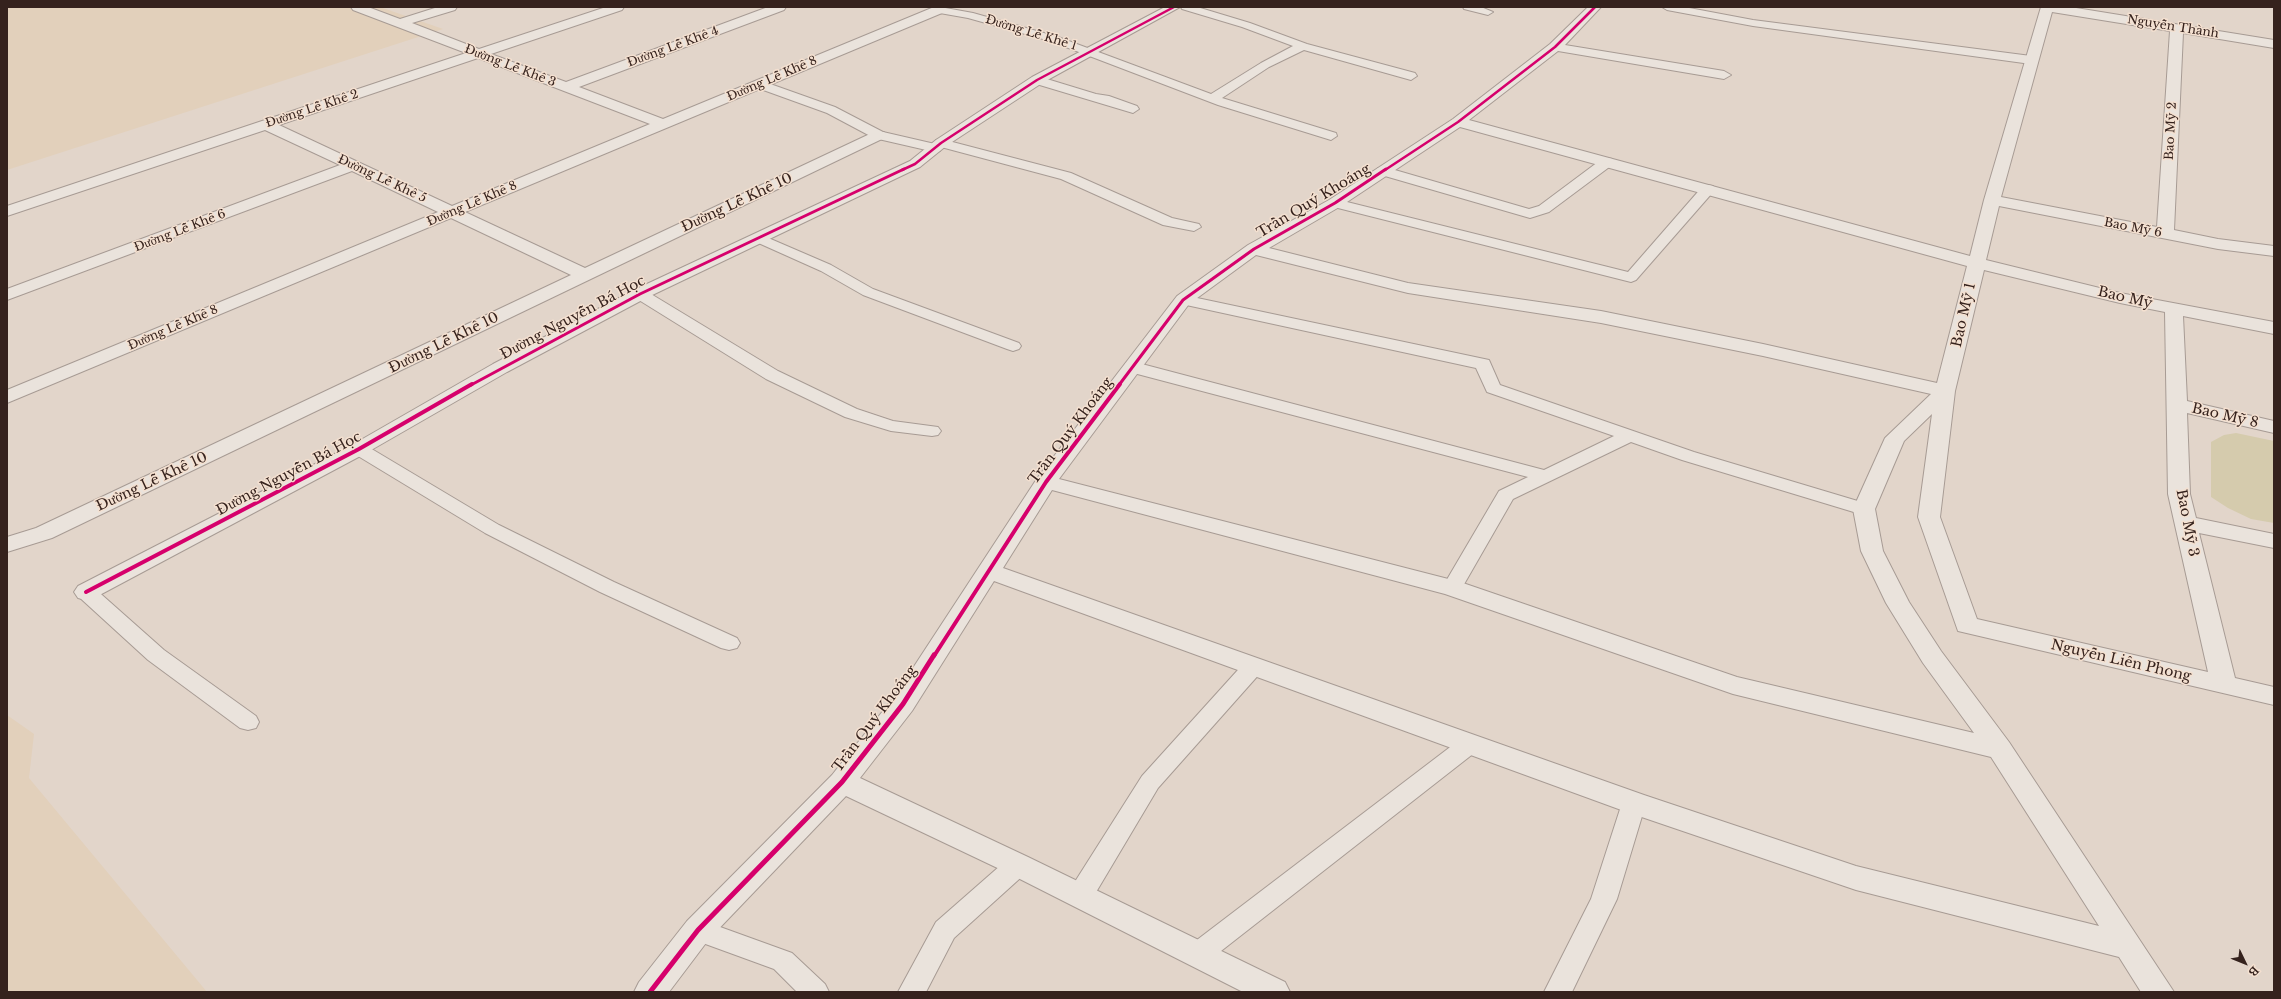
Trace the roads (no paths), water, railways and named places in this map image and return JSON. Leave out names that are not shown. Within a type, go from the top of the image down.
[{"type":"street","name":"Đường Lễ Khê 3","points":[[357,7],[663,124]]},
{"type":"street","points":[[400,23],[451,7]]},
{"type":"street","name":"Đường Lễ Khê 2","points":[[7,211],[618,7]]},
{"type":"street","name":"Đường Lễ Khê 4","points":[[566,87],[780,7]]},
{"type":"street","name":"Đường Nguyễn Bá Học","points":[[86,592],[358,449],[500,368],[640,294],[885,180],[915,164],[938,146],[1037,80],[1088,51],[1174,7]]},
{"type":"street","name":"Trần Quý Khoáng","points":[[650,992],[698,930],[842,782],[903,704],[1046,482],[1183,300],[1211,278],[1254,249],[1335,203],[1458,122],[1555,46],[1595,7]]},
{"type":"street","name":"Nguyễn Thành","points":[[2047,7],[2274,44]]},
{"type":"street","name":"Bao Mỹ 1","points":[[1967,625],[1929,517],[1946,391],[1992,200],[2047,7]]},
{"type":"street","name":"Đường Lễ Khê 8","points":[[7,397],[759,84],[932,9]]},
{"type":"street","name":"Bao Mỹ 2","points":[[2165,234],[2177,28]]},
{"type":"street","points":[[1555,46],[1724,75]]},
{"type":"street","name":"Bao Mỹ","points":[[1458,122],[1976,263],[2174,309],[2274,328]]},
{"type":"street","name":"Đường Lễ Khê 5","points":[[265,124],[585,275]]},
{"type":"street","name":"Đường Lễ Khê 10","points":[[7,545],[44,533],[879,135]]},
{"type":"street","name":"Đường Lễ Khê 6","points":[[7,295],[352,166]]},
{"type":"street","name":"Bao Mỹ 6","points":[[1992,200],[2218,244],[2274,251]]},
{"type":"street","points":[[1254,249],[1295,261],[1408,288],[1601,317],[1763,350],[1946,391]]},
{"type":"street","name":"Bao Mỹ 3","points":[[2174,309],[2179,494],[2224,685]]},
{"type":"street","points":[[1946,391],[1895,438],[1864,509],[1872,551],[1898,603],[1932,657],[2000,749],[2158,992]]},
{"type":"street","name":"Bao Mỹ 8","points":[[2177,405],[2274,427]]},
{"type":"street","points":[[1046,482],[1452,588],[1733,685],[2000,749]]},
{"type":"street","points":[[2186,523],[2274,541]]},
{"type":"street","points":[[989,571],[1634,803],[1856,878],[2129,947]]},
{"type":"street","name":"Nguyễn Liên Phong","points":[[1967,625],[2274,696]]},
{"type":"street","points":[[842,782],[1018,864],[1274,992]]},
{"type":"lane","points":[[1186,7],[1246,25],[1303,46],[1411,76]]},
{"type":"lane","points":[[1468,7],[1488,12]]},
{"type":"lane","points":[[1667,7],[1754,23],[2031,60]]},
{"type":"lane","name":"Đường Lễ Khê 1","points":[[932,9],[976,17],[1054,39],[1213,98],[1331,136]]},
{"type":"lane","points":[[1750,11],[1754,23]]},
{"type":"lane","points":[[1213,98],[1265,65],[1303,46]]},
{"type":"lane","points":[[1037,80],[1095,98],[1105,99],[1133,109]]},
{"type":"lane","points":[[759,84],[831,110],[879,135],[938,146],[1066,176],[1168,222],[1194,227]]},
{"type":"lane","points":[[1383,172],[1530,214],[1544,210],[1608,162]]},
{"type":"lane","points":[[1335,203],[1631,277],[1708,189]]},
{"type":"lane","points":[[758,238],[826,268],[868,292],[1013,346]]},
{"type":"lane","points":[[640,294],[772,375],[851,413],[891,426],[932,431]]},
{"type":"lane","points":[[1183,300],[1483,364],[1493,388],[1688,456],[1864,509]]},
{"type":"lane","points":[[1132,367],[1546,476]]},
{"type":"lane","points":[[1452,588],[1506,495],[1629,436]]},
{"type":"lane","points":[[358,449],[499,533],[607,587],[729,643]]},
{"type":"lane","points":[[86,592],[156,655],[248,722]]},
{"type":"lane","points":[[1080,896],[1150,782],[1254,666]]},
{"type":"lane","points":[[1198,954],[1470,744]]},
{"type":"lane","points":[[1558,992],[1604,899],[1634,803]]},
{"type":"lane","points":[[912,992],[945,930],[1018,864]]},
{"type":"lane","points":[[698,930],[783,961],[815,992]]}]
